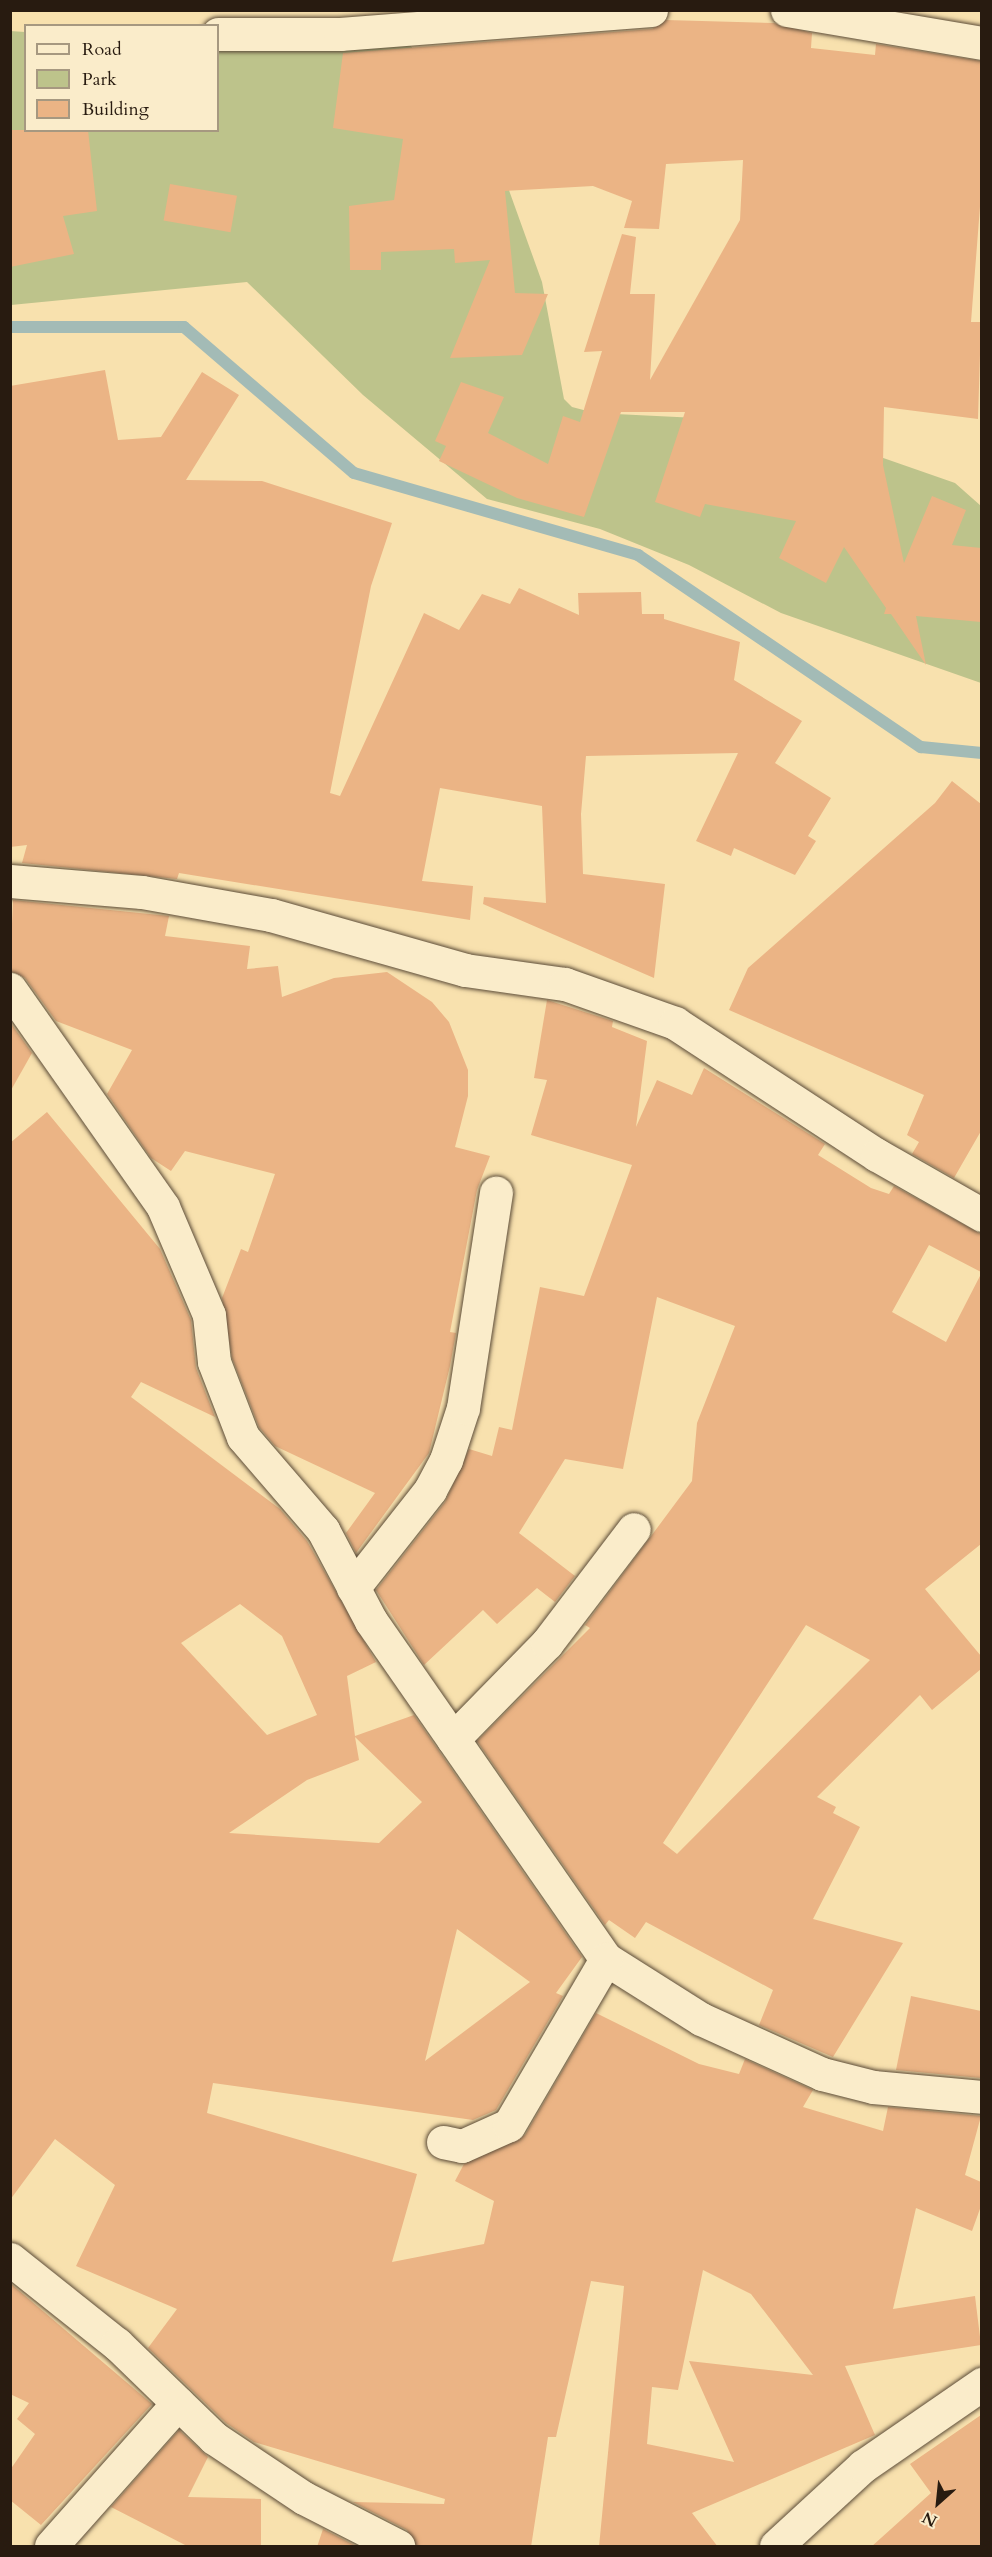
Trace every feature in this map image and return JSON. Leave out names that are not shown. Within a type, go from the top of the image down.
[{"type":"street","points":[[219,34],[340,34],[451,18],[651,10]]},
{"type":"street","points":[[787,10],[981,43]]},
{"type":"street","points":[[10,881],[142,892],[271,915],[465,970],[565,984],[675,1023],[877,1155],[981,1215]]},
{"type":"street","points":[[10,989],[163,1207],[209,1315],[214,1362],[229,1411],[258,1459],[323,1530],[353,1588],[453,1738],[606,1959],[701,2019],[822,2074],[873,2086],[981,2097]]},
{"type":"street","points":[[353,1588],[430,1490],[446,1460],[463,1408],[496,1193]]},
{"type":"street","points":[[453,1738],[548,1643],[634,1528]]},
{"type":"street","points":[[443,2142],[462,2146],[509,2125],[606,1959]]},
{"type":"street","points":[[10,2259],[81,2312],[213,2438],[304,2498],[398,2547]]},
{"type":"street","points":[[776,2547],[863,2466],[981,2384]]},
{"type":"street","points":[[51,2547],[178,2403]]},
{"type":"green space","points":[[10,31],[24,32],[24,132],[219,132],[219,43],[409,44],[492,143],[542,282],[564,399],[572,407],[595,413],[780,422],[955,483],[981,506],[981,683],[781,613],[689,565],[600,529],[487,499],[363,395],[247,282],[11,305]]},
{"type":"building","points":[[666,20],[774,23],[812,33],[811,48],[875,55],[876,44],[981,61],[981,194],[971,322],[981,322],[978,419],[884,407],[883,465],[904,563],[932,496],[966,510],[952,545],[981,548],[981,622],[916,616],[926,665],[891,614],[884,614],[886,608],[844,547],[826,583],[779,558],[796,521],[705,504],[700,517],[655,502],[685,412],[621,412],[584,517],[517,498],[439,461],[446,446],[435,441],[461,382],[504,397],[488,433],[548,464],[563,416],[580,422],[602,351],[584,352],[622,234],[636,237],[630,294],[655,294],[650,380],[740,220],[743,160],[666,164],[659,229],[624,228],[632,201],[593,186],[505,191],[515,293],[548,294],[522,355],[450,358],[490,260],[455,263],[454,249],[381,252],[381,270],[350,270],[349,206],[394,200],[403,139],[333,128],[343,53],[652,29]]},
{"type":"building","points":[[10,130],[88,132],[97,211],[63,216],[74,254],[10,267]]},
{"type":"building","points":[[170,184],[237,196],[231,232],[164,220]]},
{"type":"building","points":[[105,370],[118,440],[161,437],[202,372],[239,395],[186,480],[262,481],[392,523],[371,586],[330,793],[340,796],[424,613],[459,630],[482,594],[510,604],[519,588],[579,615],[578,593],[641,592],[642,614],[664,614],[664,619],[740,642],[734,680],[802,721],[775,763],[831,798],[808,836],[816,841],[795,875],[734,848],[731,856],[696,841],[738,753],[586,756],[581,814],[583,874],[665,884],[654,978],[483,904],[484,897],[546,903],[542,806],[440,788],[422,881],[473,886],[470,920],[179,873],[177,879],[22,863],[27,845],[10,847],[10,386]]},
{"type":"building","points":[[952,781],[981,804],[981,1131],[954,1178],[912,1154],[919,1142],[907,1135],[924,1095],[729,1010],[748,968],[935,803]]},
{"type":"building","points":[[13,900],[169,916],[165,936],[250,946],[247,969],[278,966],[282,997],[334,978],[387,972],[432,1002],[449,1022],[468,1070],[468,1096],[455,1147],[490,1156],[477,1190],[450,1332],[456,1333],[450,1366],[429,1453],[356,1553],[346,1533],[375,1493],[275,1446],[259,1427],[232,1358],[222,1298],[241,1249],[248,1252],[275,1174],[185,1151],[171,1171],[151,1158],[107,1094],[132,1050],[56,1021],[25,978],[10,971]]},
{"type":"building","points":[[547,1000],[613,1021],[612,1027],[647,1041],[636,1127],[657,1080],[692,1095],[704,1068],[825,1144],[818,1155],[871,1188],[889,1194],[894,1186],[981,1234],[981,1272],[929,1245],[892,1312],[946,1342],[981,1274],[981,1544],[925,1589],[981,1656],[981,1669],[932,1710],[920,1695],[817,1797],[836,1807],[833,1813],[860,1827],[813,1919],[903,1943],[833,2057],[759,2025],[773,1990],[646,1922],[635,1938],[609,1920],[605,1925],[477,1741],[590,1628],[585,1625],[692,1481],[697,1423],[735,1326],[657,1297],[623,1469],[565,1459],[519,1533],[575,1576],[555,1602],[537,1588],[497,1624],[483,1610],[424,1665],[376,1590],[445,1502],[469,1449],[492,1456],[499,1427],[512,1430],[540,1287],[584,1296],[632,1165],[531,1135],[547,1080],[534,1078]],"holes":[[[806,1625],[870,1660],[677,1854],[663,1843]]]},
{"type":"building","points":[[10,1022],[32,1053],[10,1092]]},
{"type":"building","points":[[47,1112],[160,1249],[191,1320],[196,1368],[215,1417],[141,1382],[131,1397],[280,1509],[307,1541],[376,1662],[347,1676],[355,1736],[414,1715],[582,1957],[556,1993],[563,1996],[496,2110],[473,2120],[213,2083],[207,2113],[417,2174],[392,2262],[484,2244],[494,2201],[455,2181],[464,2164],[525,2135],[596,2013],[699,2064],[739,2074],[745,2059],[813,2090],[803,2107],[883,2131],[888,2107],[981,2116],[965,2175],[981,2182],[981,2206],[972,2231],[916,2208],[893,2309],[975,2296],[981,2345],[845,2366],[875,2435],[692,2513],[718,2547],[599,2547],[624,2286],[591,2281],[556,2437],[548,2437],[531,2547],[416,2547],[407,2530],[353,2502],[444,2504],[445,2499],[254,2442],[226,2423],[148,2348],[177,2309],[76,2266],[115,2185],[55,2139],[10,2200],[10,1143]],"holes":[[[240,1604],[282,1636],[317,1715],[267,1735],[181,1643]],[[355,1737],[422,1802],[379,1843],[229,1833],[307,1780],[359,1760]],[[457,1929],[530,1982],[425,2061]],[[703,2270],[751,2294],[813,2375],[689,2361],[734,2462],[647,2444],[652,2387],[678,2390]]]},
{"type":"building","points":[[911,1996],[981,2011],[981,2078],[896,2070]]},
{"type":"building","points":[[10,2283],[152,2404],[41,2525],[10,2500],[10,2470],[35,2434],[17,2419],[29,2403],[10,2394]]},
{"type":"building","points":[[981,2415],[981,2547],[871,2547],[931,2493],[910,2464]]},
{"type":"building","points":[[179,2430],[208,2457],[188,2497],[261,2499],[261,2547],[189,2547],[111,2507]]},
{"type":"building","points":[[323,2529],[358,2547],[317,2547]]},
{"type":"waterway","points":[[10,327],[184,327],[354,473],[638,555],[921,747],[982,753]]}]
